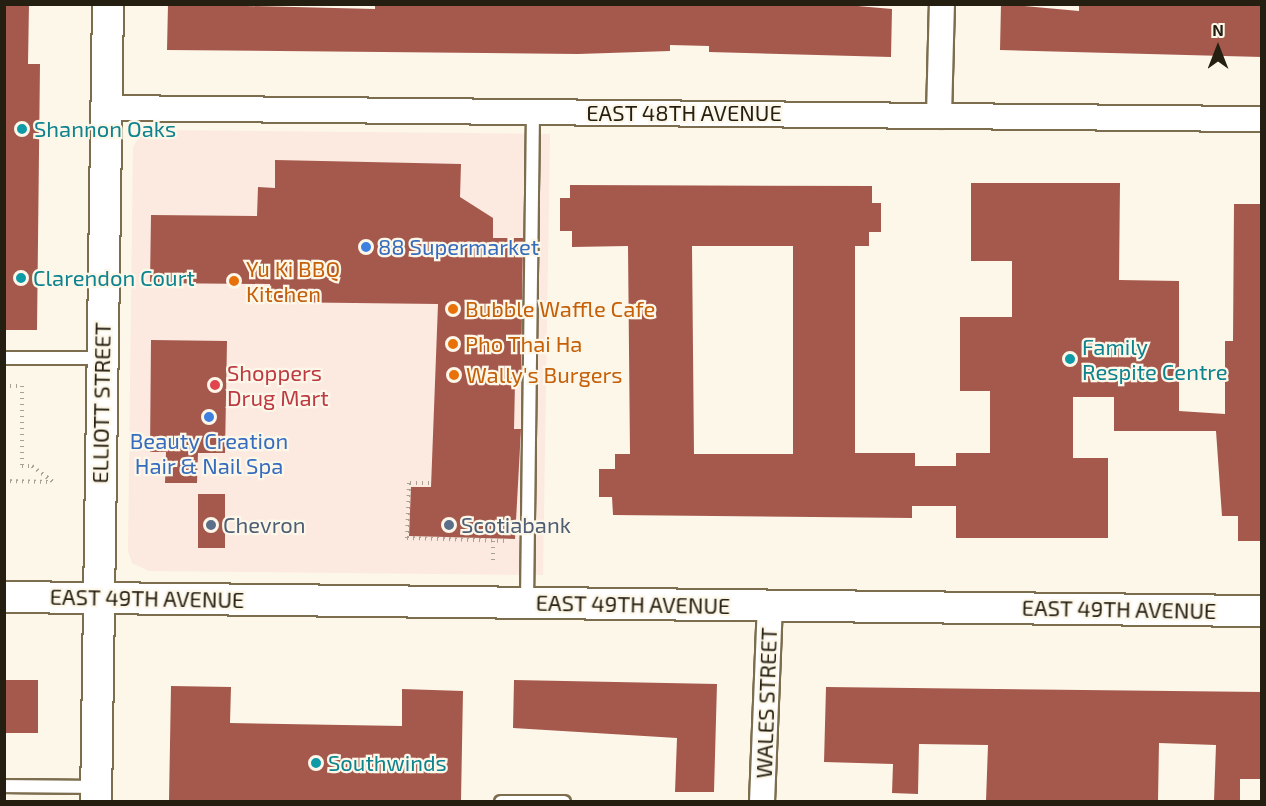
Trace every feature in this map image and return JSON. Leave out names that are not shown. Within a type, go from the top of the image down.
[{"type":"street","name":"ELLIOTT STREET","points":[[96,794],[108,4]]},
{"type":"street","points":[[939,116],[942,4]]},
{"type":"street","name":"EAST 48TH AVENUE","points":[[106,108],[1262,119]]},
{"type":"street","name":"EAST 49TH AVENUE","points":[[4,597],[1262,610]]},
{"type":"street","name":"WALES STREET","points":[[762,801],[770,605]]},
{"type":"lane","points":[[527,603],[533,112]]},
{"type":"lane","points":[[4,358],[102,358]]},
{"type":"lane","points":[[4,786],[96,794]]},
{"type":"lane","points":[[501,801],[564,801]]},
{"type":"path","points":[[4,386],[22,386],[21,466],[32,466],[54,482],[4,481]]},
{"type":"path","points":[[429,483],[409,483],[407,538],[516,542]]},
{"type":"path","points":[[494,541],[494,561]]},
{"type":"shaded area","points":[[153,130],[550,134],[543,575],[149,571],[132,563],[128,551],[133,147],[141,135]]},
{"type":"building","points":[[4,4],[29,4],[28,64],[40,64],[37,330],[4,330]]},
{"type":"building","points":[[168,4],[375,9],[375,4],[835,4],[892,9],[891,57],[709,52],[709,46],[670,45],[670,51],[578,54],[167,50]]},
{"type":"building","points":[[1001,4],[1079,11],[1079,4],[1262,4],[1262,57],[1000,50]]},
{"type":"building","points":[[275,160],[461,164],[460,197],[493,218],[493,238],[523,238],[521,383],[515,383],[514,429],[521,429],[515,539],[409,536],[411,487],[431,487],[438,304],[270,302],[270,284],[150,283],[151,215],[257,216],[258,187],[275,188]]},
{"type":"building","points":[[971,183],[1120,183],[1119,280],[1179,281],[1179,411],[1225,414],[1225,341],[1233,341],[1234,204],[1262,204],[1262,541],[1238,541],[1238,516],[1222,516],[1216,431],[1114,431],[1114,397],[1073,397],[1073,458],[1108,458],[1108,538],[956,538],[956,506],[912,506],[912,518],[613,515],[612,497],[599,497],[599,469],[615,469],[615,454],[630,454],[628,246],[572,247],[572,231],[560,231],[560,198],[570,198],[570,185],[872,186],[872,203],[881,203],[881,232],[869,232],[869,246],[855,246],[855,453],[915,453],[915,466],[956,466],[956,453],[990,453],[990,391],[960,391],[960,317],[1012,317],[1012,261],[971,261]],"holes":[[[692,246],[793,246],[793,454],[694,454]]]},
{"type":"building","points":[[151,340],[227,341],[225,453],[198,453],[197,483],[165,483],[166,452],[150,452]]},
{"type":"building","points":[[198,494],[225,494],[225,548],[198,548]]},
{"type":"building","points":[[4,680],[38,680],[38,733],[4,733]]},
{"type":"building","points":[[514,680],[717,684],[714,792],[675,792],[677,738],[513,728]]},
{"type":"building","name":"Southwinds","points":[[171,686],[231,687],[230,723],[402,726],[402,689],[463,691],[461,801],[169,801]]},
{"type":"building","points":[[826,687],[1262,692],[1262,779],[1240,779],[1240,801],[1214,801],[1216,745],[1159,743],[1158,801],[986,801],[988,745],[919,744],[918,794],[892,793],[893,764],[824,762]]},
{"type":"place","name":"Shannon Oaks","points":[[22,129]]},
{"type":"place","name":"88 Supermarket","points":[[366,247]]},
{"type":"place","name":"Clarendon Court","points":[[21,278]]},
{"type":"place","name":"Yu Ki BBQ Kitchen","points":[[234,281]]},
{"type":"place","name":"Bubble Waffle Cafe","points":[[453,309]]},
{"type":"place","name":"Pho Thai Ha","points":[[453,344]]},
{"type":"place","name":"Family Respite Centre","points":[[1070,359]]},
{"type":"place","name":"Wally's Burgers","points":[[454,375]]},
{"type":"place","name":"Shoppers Drug Mart","points":[[215,385]]},
{"type":"place","name":"Beauty Creation Hair & Nail Spa","points":[[209,417]]},
{"type":"place","name":"Chevron","points":[[211,525]]},
{"type":"place","name":"Scotiabank","points":[[449,525]]},
{"type":"place","name":"Southwinds","points":[[316,763]]}]
